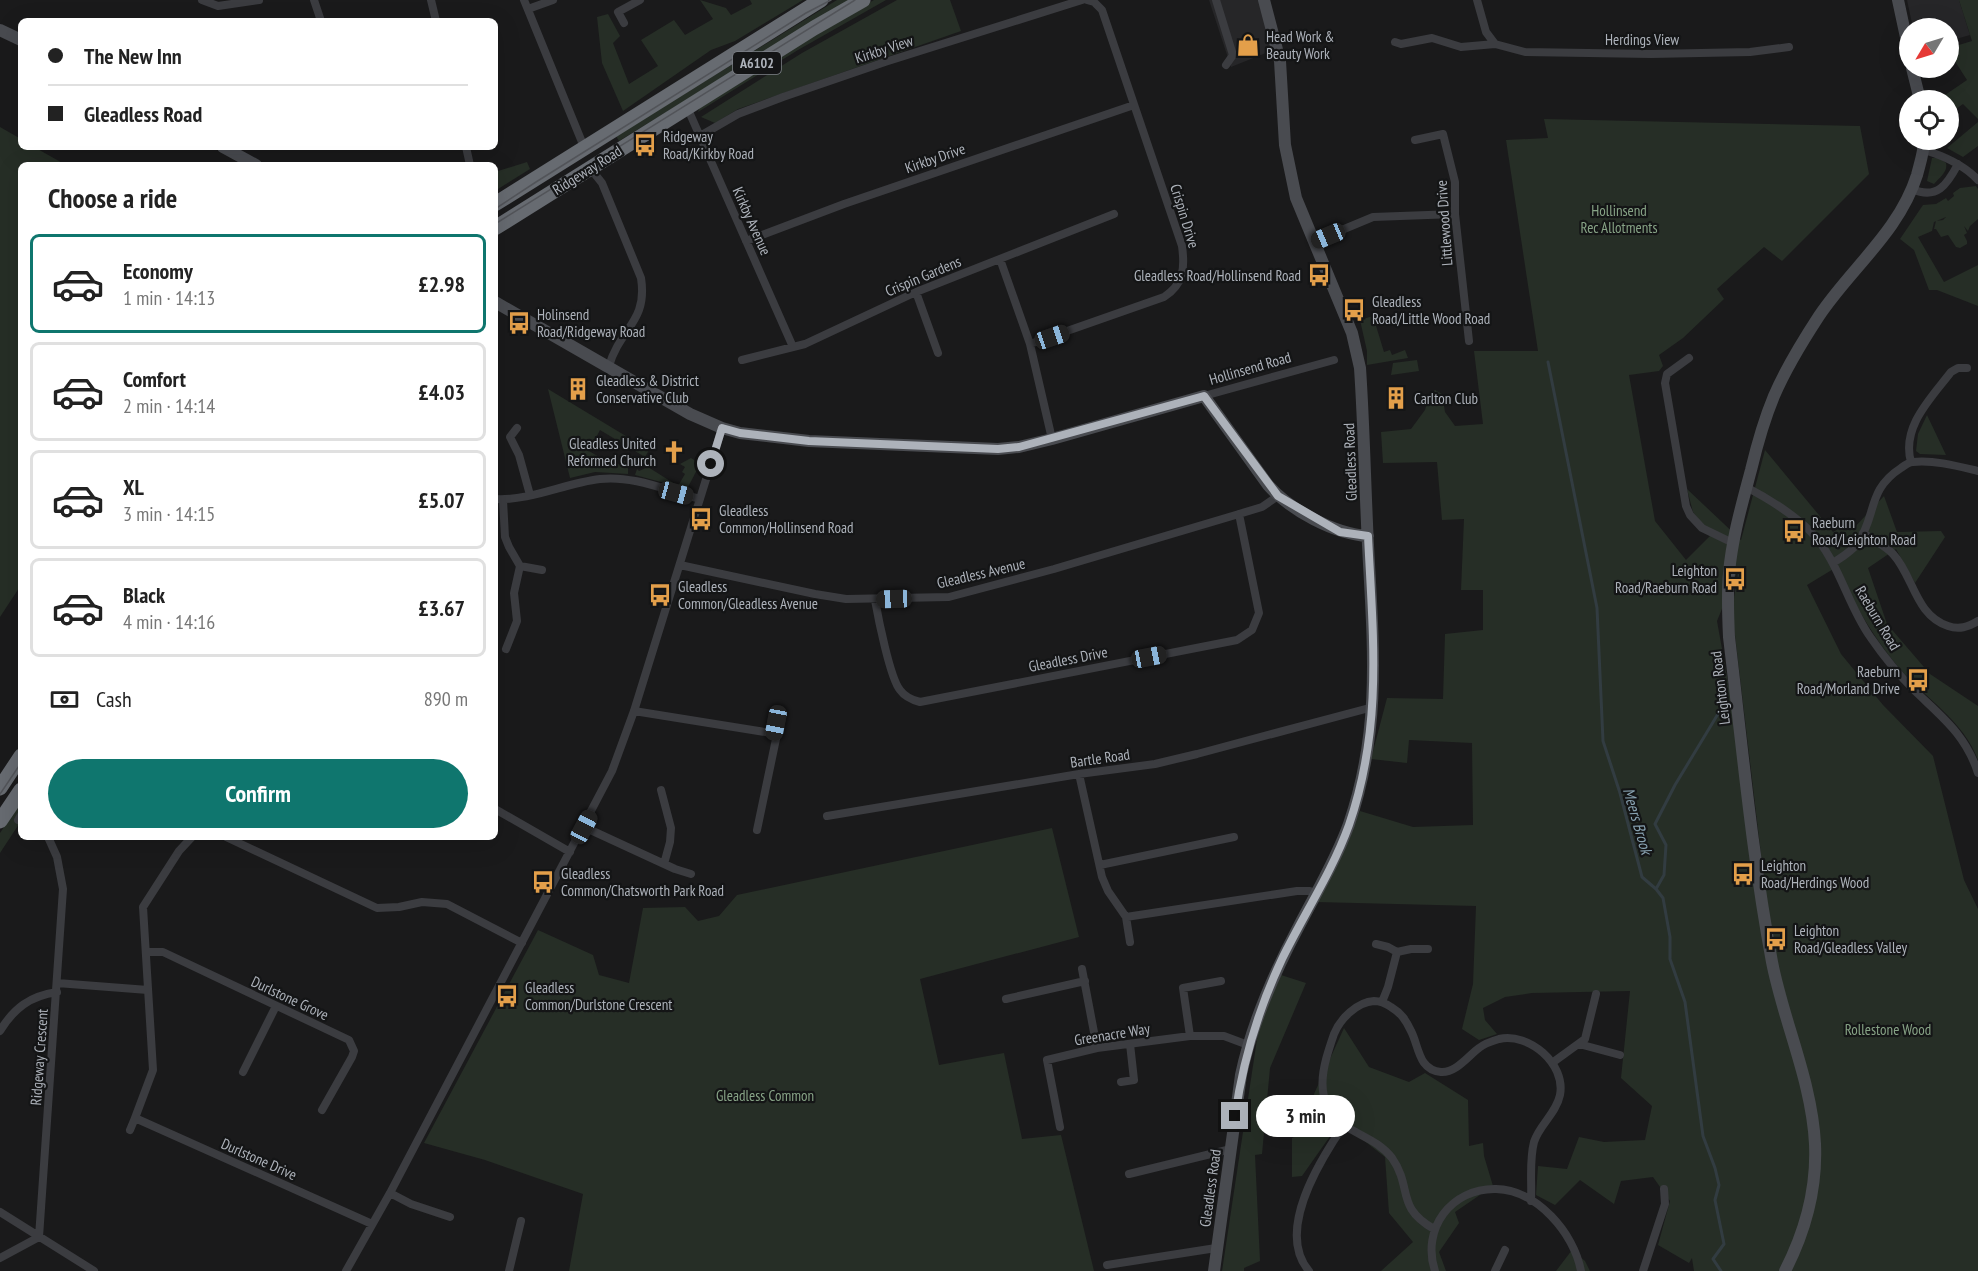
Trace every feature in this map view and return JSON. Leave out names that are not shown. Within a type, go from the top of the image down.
[{"type":"highway","name":"Ridgeway Road","points":[[499,199],[820,0]]},
{"type":"highway","name":"Ridgeway Road","points":[[498,226],[814,27],[863,0]]},
{"type":"highway","points":[[0,788],[18,761]]},
{"type":"highway","points":[[0,821],[18,794]]},
{"type":"main road","name":"Gleadless Road","points":[[1214,1271],[1241,1075],[1248,1045],[1281,962],[1317,894],[1349,824],[1367,758],[1373,707],[1374,672],[1368,536],[1361,387],[1357,350],[1339,299],[1296,198],[1286,155],[1280,61],[1264,0]]},
{"type":"main road","points":[[1898,0],[1902,18]]},
{"type":"main road","points":[[0,30],[18,39]]},
{"type":"main road","points":[[228,150],[250,162]]},
{"type":"main road","name":"Leighton Road","points":[[1785,1271],[1804,1228],[1811,1198],[1815,1145],[1810,1103],[1775,974],[1761,898],[1729,637],[1728,601],[1733,543],[1758,441],[1773,397],[1824,309],[1895,222],[1912,189],[1923,150]]},
{"type":"main road","name":"Hollinsend Road","points":[[498,304],[690,414],[740,433],[809,441],[998,449],[1019,447],[1052,439],[1204,396]]},
{"type":"main road","points":[[1204,396],[1278,496],[1340,532],[1368,536]]},
{"type":"street","points":[[202,0],[218,6],[259,0]]},
{"type":"street","points":[[314,0],[320,18]]},
{"type":"street","points":[[431,0],[435,18]]},
{"type":"street","points":[[524,0],[584,147]]},
{"type":"street","points":[[528,9],[553,0]]},
{"type":"street","points":[[624,23],[618,12],[640,0]]},
{"type":"street","name":"Kirkby View","points":[[700,136],[738,114],[783,97],[1082,0]]},
{"type":"street","name":"Crispin Drive","points":[[1030,344],[1164,297],[1174,291],[1184,273],[1182,246],[1101,10],[1094,2],[1087,0]]},
{"type":"street","points":[[1216,0],[1233,56],[1226,65]]},
{"type":"street","points":[[1477,0],[1486,32],[1495,44]]},
{"type":"street","name":"Herdings View","points":[[1395,42],[1401,44],[1432,39],[1461,47],[1495,44],[1525,52],[1651,54],[1750,52],[1789,47]]},
{"type":"street","name":"Kirkby Drive","points":[[746,241],[844,204],[1134,105]]},
{"type":"street","name":"Kirkby Avenue","points":[[687,107],[793,347]]},
{"type":"street","name":"Littlewood Drive","points":[[1414,140],[1443,134],[1455,182],[1455,214],[1469,341]]},
{"type":"street","points":[[1933,150],[1958,164],[1978,180]]},
{"type":"street","points":[[1912,189],[1929,194],[1937,191],[1945,186],[1958,164]]},
{"type":"street","points":[[584,172],[597,175],[641,279],[643,292],[639,314],[619,342],[609,366]]},
{"type":"street","name":"Crispin Gardens","points":[[742,360],[816,339],[916,292],[1114,214]]},
{"type":"street","points":[[1313,242],[1373,217],[1455,214]]},
{"type":"street","points":[[999,259],[1030,344],[1052,439]]},
{"type":"street","points":[[916,292],[939,353]]},
{"type":"street","points":[[1689,358],[1667,374],[1665,383],[1683,495],[1690,514],[1696,522],[1717,537],[1733,543]]},
{"type":"street","name":"Hollinsend Road","points":[[1204,396],[1334,360]]},
{"type":"street","points":[[1911,462],[1908,441],[1913,426],[1951,372],[1958,368],[1967,368]]},
{"type":"street","points":[[517,428],[510,437],[519,455],[530,495]]},
{"type":"street","points":[[346,1271],[390,1193],[612,771],[634,711],[722,428]]},
{"type":"street","points":[[1833,563],[1857,544],[1863,533],[1874,498],[1882,484],[1893,473],[1911,462],[1941,463],[1978,471]]},
{"type":"street","points":[[506,649],[517,621],[514,593],[520,566],[505,537],[499,500],[588,481],[620,479],[700,499]]},
{"type":"street","name":"Raeburn Road","points":[[1746,487],[1777,505],[1811,532],[1833,563],[1849,601],[1870,637],[1893,667],[1948,721],[1976,757],[1978,773]]},
{"type":"street","name":"Gleadless Avenue","points":[[680,565],[846,599],[941,598],[970,592],[1239,514],[1262,507],[1278,496]]},
{"type":"street","name":"Gleadless Drive","points":[[875,600],[896,683],[905,696],[920,702],[1237,640],[1252,630],[1259,613],[1239,514]]},
{"type":"street","points":[[1863,533],[1892,553],[1921,605],[1933,620],[1956,628],[1965,628],[1978,621]]},
{"type":"street","points":[[520,566],[542,570]]},
{"type":"street","name":"Bartle Road","points":[[827,816],[1079,774],[1155,764],[1373,707]]},
{"type":"street","points":[[634,711],[771,733],[774,736]]},
{"type":"street","points":[[757,830],[776,739],[774,736],[776,723]]},
{"type":"street","points":[[1079,774],[1100,865],[1108,891],[1126,917],[1130,942]]},
{"type":"street","points":[[661,790],[671,828],[664,864]]},
{"type":"street","points":[[498,812],[570,852]]},
{"type":"street","points":[[584,827],[691,874]]},
{"type":"street","points":[[1100,865],[1234,837]]},
{"type":"street","name":"Ridgeway Crescent","points":[[39,1237],[63,889],[57,857],[49,840]]},
{"type":"street","points":[[130,1130],[153,1070],[143,907],[179,851],[189,840]]},
{"type":"street","points":[[232,840],[377,908],[399,907],[422,902],[447,904],[522,943]]},
{"type":"street","points":[[1126,917],[1297,891],[1310,891],[1317,894]]},
{"type":"street","points":[[1376,944],[1397,952],[1428,949]]},
{"type":"street","name":"Durlstone Grove","points":[[147,952],[163,952],[349,1040],[354,1051],[352,1057],[322,1110]]},
{"type":"street","points":[[1382,1002],[1389,987],[1397,952]]},
{"type":"street","points":[[1082,969],[1097,1048]]},
{"type":"street","points":[[1006,999],[1085,981]]},
{"type":"street","points":[[1190,1036],[1183,988],[1221,981]]},
{"type":"street","points":[[0,1031],[16,1009],[57,988],[148,990]]},
{"type":"street","points":[[1552,1063],[1585,1039],[1596,994]]},
{"type":"street","points":[[1434,1229],[1415,1217],[1399,1171],[1384,1149],[1344,1125],[1326,1104],[1322,1092],[1321,1082],[1336,1030],[1352,1011],[1372,1001],[1382,1002],[1402,1014],[1412,1032],[1419,1056],[1432,1069],[1441,1072],[1449,1071],[1480,1047],[1501,1039],[1512,1038],[1533,1044],[1552,1063],[1558,1079],[1560,1094],[1550,1118],[1538,1132],[1534,1143],[1531,1201]]},
{"type":"street","points":[[243,1071],[276,1006]]},
{"type":"street","name":"Greenacre Way","points":[[1059,1127],[1047,1060],[1097,1048],[1190,1036],[1224,1036],[1248,1045]]},
{"type":"street","points":[[1121,1082],[1134,1080],[1130,1044]]},
{"type":"street","points":[[1579,1044],[1620,1055]]},
{"type":"street","name":"Durlstone Drive","points":[[135,1118],[372,1224]]},
{"type":"street","points":[[1309,1271],[1299,1256],[1297,1244],[1299,1220],[1307,1188],[1314,1172],[1344,1125]]},
{"type":"street","points":[[1130,1174],[1231,1149]]},
{"type":"street","points":[[1435,1271],[1431,1251],[1434,1229],[1443,1212],[1465,1196],[1496,1189],[1522,1196],[1542,1208],[1563,1232],[1577,1257],[1581,1271]]},
{"type":"street","points":[[1643,1271],[1665,1204],[1664,1189]]},
{"type":"street","points":[[390,1193],[411,1204],[450,1216]]},
{"type":"street","points":[[0,1212],[94,1271]]},
{"type":"street","points":[[509,1271],[521,1221]]},
{"type":"street","points":[[0,1258],[39,1237]]},
{"type":"street","points":[[1107,1265],[1216,1248]]},
{"type":"street","points":[[1494,1271],[1505,1250]]},
{"type":"shaded area","points":[[1209,0],[1264,0],[1278,48],[1231,67]]},
{"type":"shaded area","points":[[1907,0],[1959,0],[1970,35],[1959,38],[1959,18],[1911,18]]},
{"type":"green space","points":[[700,0],[726,8],[731,15],[752,4],[750,0],[803,0],[735,41],[711,50],[623,111],[602,63],[597,17],[608,14],[620,36],[613,43],[629,84],[658,66],[641,40],[674,20],[685,35],[713,19]]},
{"type":"green space","points":[[837,0],[849,0],[619,141],[616,136]]},
{"type":"green space","points":[[874,0],[886,0],[798,50],[698,112],[700,107]]},
{"type":"green space","points":[[897,0],[950,0],[961,31],[738,109],[715,123],[701,117],[802,53]]},
{"type":"green space","points":[[1959,0],[1978,0],[1978,119],[1963,104],[1959,107],[1959,90],[1952,90],[1967,80],[1959,68],[1959,45],[1972,41]]},
{"type":"green space","points":[[1544,119],[1860,126],[1869,174],[1782,261],[1764,247],[1717,289],[1724,299],[1683,338],[1659,355],[1663,366],[1659,371],[1629,375],[1655,521],[1686,560],[1710,536],[1693,512],[1687,489],[1741,540],[1765,450],[1833,532],[1847,524],[1853,529],[1884,496],[1897,532],[1941,531],[1945,537],[1915,583],[1896,549],[1868,568],[1887,624],[1930,674],[1978,706],[1978,760],[1972,746],[1954,722],[1910,680],[1882,646],[1835,568],[1807,585],[1841,654],[1883,705],[1933,756],[1964,880],[1978,909],[1978,1271],[1694,1271],[1692,1258],[1689,1263],[1658,1245],[1670,1201],[1653,1177],[1621,1181],[1614,1204],[1580,1180],[1555,1205],[1536,1195],[1538,1166],[1567,1169],[1579,1137],[1604,1142],[1645,1140],[1652,1106],[1621,1078],[1630,991],[1532,993],[1505,997],[1483,1008],[1485,1020],[1497,1034],[1479,1040],[1462,1029],[1473,984],[1476,906],[1316,902],[1360,811],[1413,827],[1473,825],[1472,743],[1409,740],[1407,763],[1371,759],[1387,698],[1443,699],[1445,634],[1483,630],[1483,590],[1461,590],[1464,519],[1442,520],[1437,462],[1383,463],[1381,432],[1411,429],[1425,410],[1429,396],[1435,390],[1442,394],[1445,412],[1455,426],[1483,424],[1474,351],[1538,351],[1506,140],[1548,138]],"holes":[[[1739,567],[1732,610],[1765,888],[1717,621]]]},
{"type":"green space","points":[[1978,122],[1978,146],[1963,157],[1951,150],[1959,150],[1959,138]]},
{"type":"green space","points":[[0,127],[18,137],[18,150],[39,150],[61,162],[18,162],[18,590],[0,617]]},
{"type":"green space","points":[[1932,158],[1939,158],[1946,163],[1946,169],[1934,184],[1927,181]]},
{"type":"green space","points":[[527,162],[530,169],[498,189],[498,171]]},
{"type":"green space","points":[[1976,186],[1978,189],[1978,219],[1968,231],[1964,226],[1967,233],[1964,235],[1967,244],[1960,248],[1956,247],[1948,235],[1941,237],[1934,229],[1936,221],[1932,231],[1918,237],[1944,282],[1978,265],[1978,306],[1937,290],[1929,290],[1914,250],[1900,239],[1923,205],[1936,204],[1946,198],[1948,201],[1960,188]]},
{"type":"green space","points":[[1373,316],[1384,352],[1390,350],[1392,355],[1405,350],[1408,358],[1367,365],[1367,351],[1360,320]]},
{"type":"green space","points":[[1417,360],[1419,371],[1391,375],[1393,363]]},
{"type":"green space","points":[[548,389],[649,450],[645,457],[600,430],[589,451],[616,467],[622,460],[628,463],[628,474],[595,472],[570,478]]},
{"type":"green space","points":[[1927,415],[1946,455],[1920,454],[1916,451],[1918,434]]},
{"type":"green space","points":[[691,458],[700,464],[687,489],[635,475],[637,469],[639,471],[648,467],[678,486],[685,474],[682,472],[685,467],[680,464]]},
{"type":"green space","points":[[18,806],[18,814],[14,820],[18,826],[0,853],[0,833]]},
{"type":"green space","name":"Gleadless Common","points":[[1052,828],[1079,937],[920,979],[939,1065],[1004,1053],[1022,1139],[1061,1135],[1094,1271],[569,1271],[583,1194],[485,1160],[424,1143],[538,930],[593,955],[599,975],[629,983],[643,908],[685,907],[698,921],[719,916],[737,895]]},
{"type":"green space","points":[[1281,975],[1306,983],[1270,1068],[1262,1154],[1255,1155],[1260,1261],[1244,1268],[1244,1271],[1222,1271],[1259,1026]]},
{"type":"green space","points":[[1344,1028],[1369,1067],[1409,1082],[1425,1073],[1468,1100],[1469,1146],[1483,1143],[1484,1156],[1493,1186],[1455,1212],[1459,1223],[1439,1252],[1446,1271],[1381,1271],[1413,1242],[1389,1213],[1385,1157],[1340,1122],[1302,1176],[1292,1177],[1292,1138],[1318,1126],[1314,1094]]},
{"type":"green space","points":[[1572,1250],[1585,1261],[1590,1271],[1556,1271]]},
{"type":"waterway","name":"Meers Brook","points":[[1548,362],[1597,608],[1603,741],[1620,793],[1642,877],[1663,898],[1670,937],[1670,959],[1685,1002],[1703,1136],[1719,1185],[1715,1200],[1724,1244],[1713,1259],[1721,1271]]},
{"type":"waterway","points":[[1656,889],[1664,875],[1666,845],[1655,824],[1675,785],[1721,709]]},
{"type":"tram line","points":[[498,207],[806,13],[831,0]]},
{"type":"tram line","points":[[498,222],[855,0]]},
{"type":"tram line","points":[[0,794],[18,767]]},
{"type":"place","name":"Head Work & Beauty Work","points":[[1248,45]]},
{"type":"place","name":"Ridgeway Road/Kirkby Road","points":[[645,145]]},
{"type":"place","name":"Gleadless Road/Hollinsend Road","points":[[1319,275]]},
{"type":"place","name":"Gleadless Road/Little Wood Road","points":[[1354,310]]},
{"type":"place","name":"Holinsend Road/Ridgeway Road","points":[[519,323]]},
{"type":"place","name":"Gleadless & District Conservative Club","points":[[578,389]]},
{"type":"place","name":"Carlton Club","points":[[1396,398]]},
{"type":"place","name":"Gleadless United Reformed Church","points":[[674,452]]},
{"type":"place","name":"Gleadless Common/Hollinsend Road","points":[[701,519]]},
{"type":"place","name":"Raeburn Road/Leighton Road","points":[[1794,531]]},
{"type":"place","name":"Leighton Road/Raeburn Road","points":[[1735,579]]},
{"type":"place","name":"Gleadless Common/Gleadless Avenue","points":[[660,595]]},
{"type":"place","name":"Raeburn Road/Morland Drive","points":[[1918,680]]},
{"type":"place","name":"Leighton Road/Herdings Wood","points":[[1743,874]]},
{"type":"place","name":"Gleadless Common/Chatsworth Park Road","points":[[543,882]]},
{"type":"place","name":"Leighton Road/Gleadless Valley","points":[[1776,939]]},
{"type":"place","name":"Gleadless Common/Durlstone Crescent","points":[[507,996]]},
{"type":"route","points":[[711,464],[722,428],[740,433],[809,441],[998,449],[1019,447],[1052,439],[1204,396],[1278,496],[1340,532],[1368,536],[1374,701],[1362,780],[1349,824],[1336,855],[1281,962],[1248,1045],[1235,1116]]},
{"type":"park label","name":"Hollinsend Rec Allotments","points":[[1619,218]]},
{"type":"park label","name":"Rollestone Wood","points":[[1888,1029]]}]
